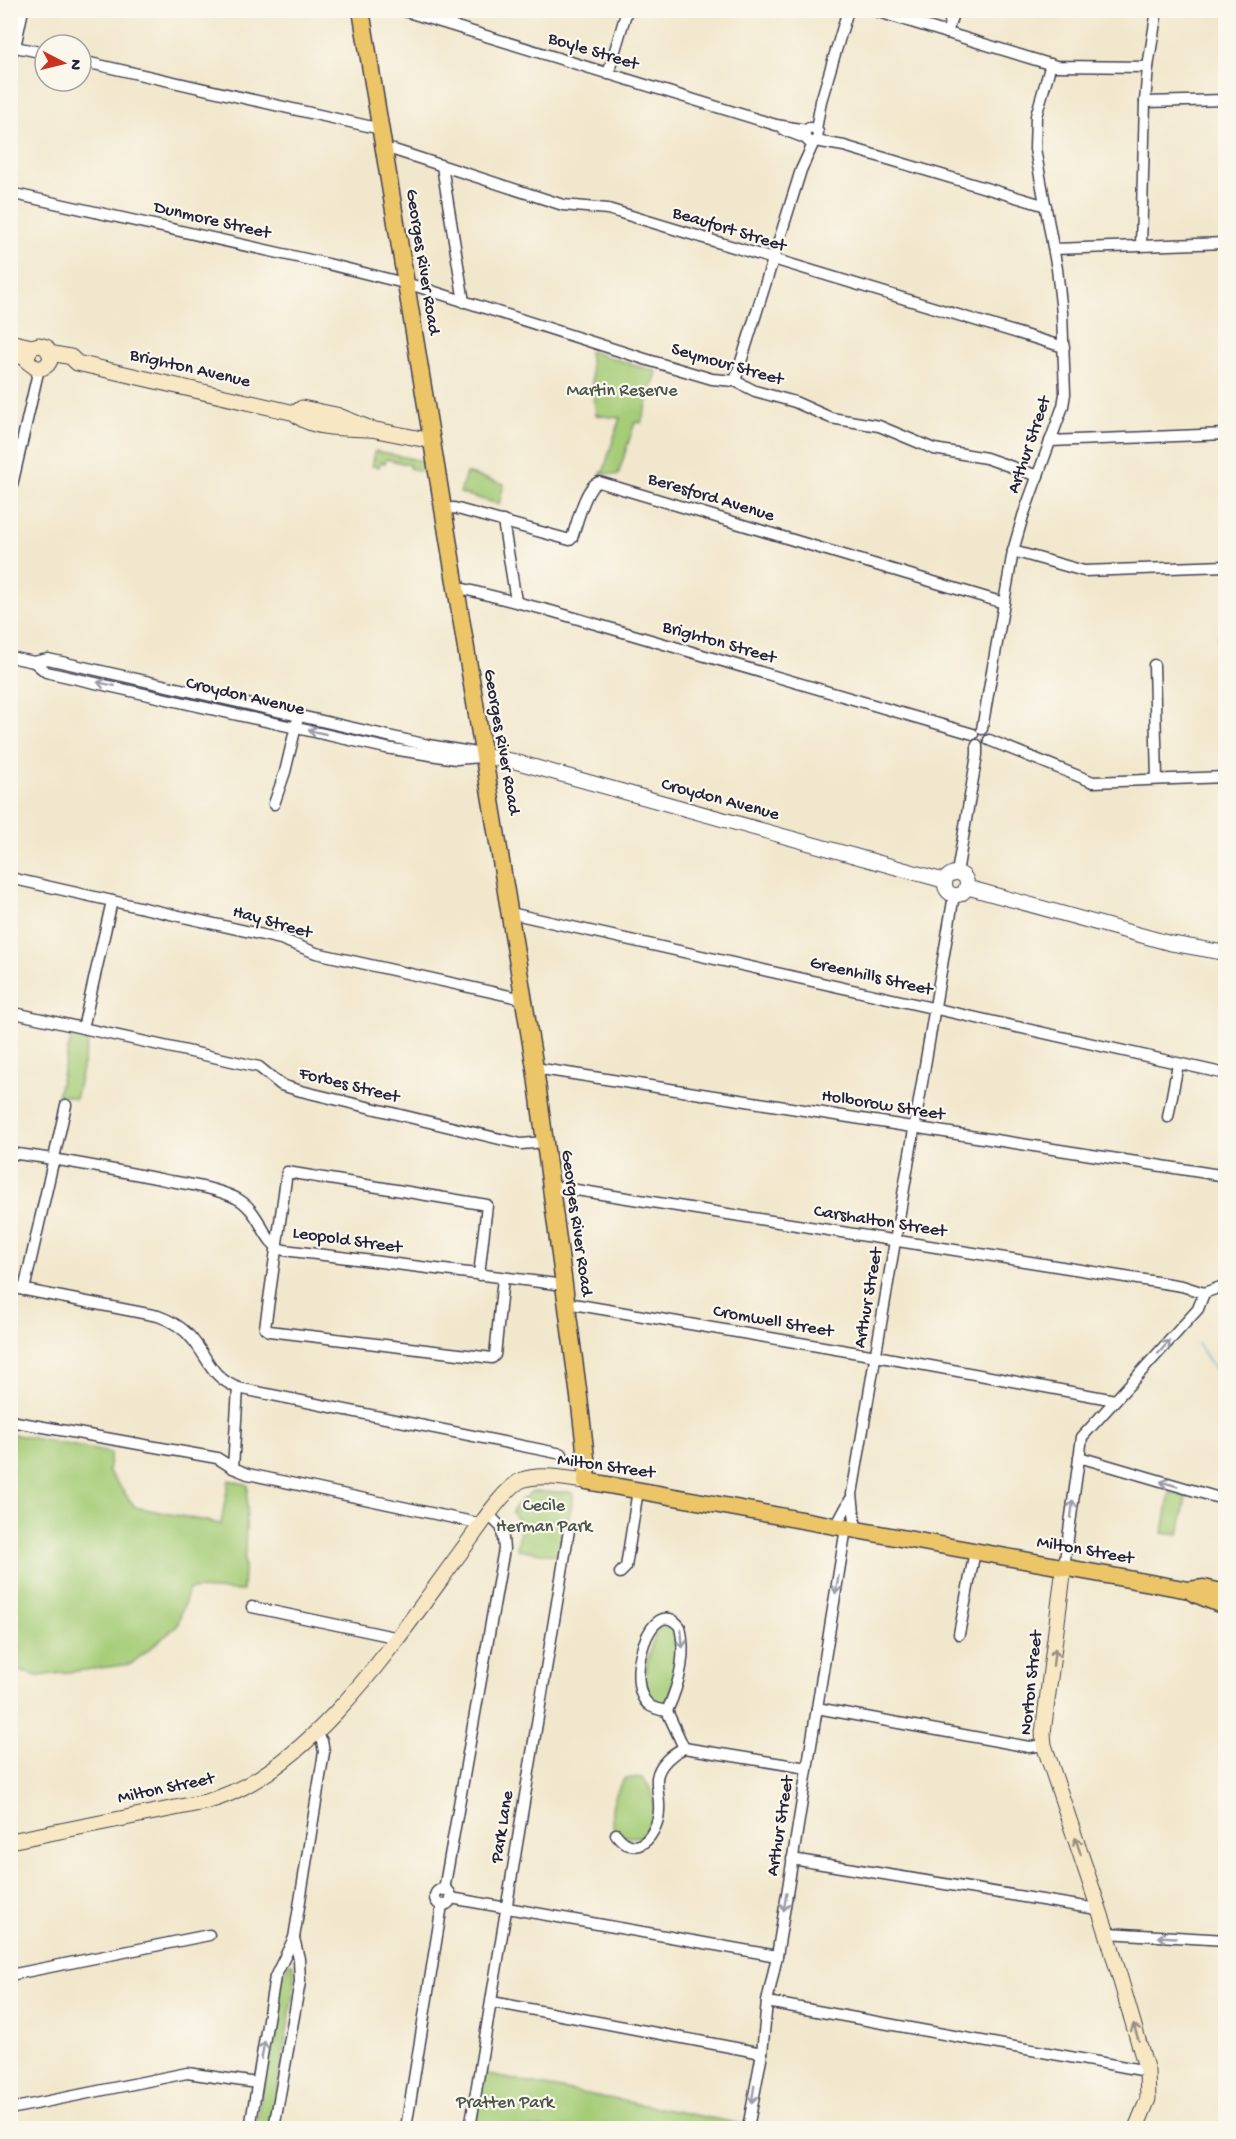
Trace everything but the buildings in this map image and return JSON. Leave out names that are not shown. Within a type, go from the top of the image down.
[{"type":"main road","name":"Georges River Road","points":[[362,10],[535,1068],[567,1303],[587,1466],[586,1481]]},
{"type":"main road","name":"Brighton Avenue","points":[[10,342],[39,358]]},
{"type":"main road","name":"Brighton Avenue","points":[[10,354],[39,358],[71,357],[77,363],[295,413],[300,420],[334,428],[371,429],[432,441]]},
{"type":"main road","name":"Milton Street","points":[[10,1841],[223,1798],[261,1776],[316,1733],[399,1638],[485,1519],[510,1488],[521,1480],[544,1477],[586,1481],[1189,1590],[1204,1588],[1226,1593]]},
{"type":"main road","name":"Norton Street","points":[[1064,1567],[1043,1733],[1044,1745],[1097,1909],[1107,1933],[1147,2071],[1148,2099],[1136,2128]]},
{"type":"main road","name":"Milton Street","points":[[1189,1590],[1226,1607]]},
{"type":"street","points":[[23,10],[13,51],[33,52]]},
{"type":"street","name":"Boyle Street","points":[[401,10],[776,125],[789,132],[811,135],[1046,206]]},
{"type":"street","points":[[608,74],[627,10]]},
{"type":"street","points":[[735,381],[848,10]]},
{"type":"street","points":[[872,10],[1056,66],[1148,67]]},
{"type":"street","points":[[947,33],[954,10]]},
{"type":"street","points":[[1141,246],[1145,102],[1157,10]]},
{"type":"street","points":[[93,64],[381,129]]},
{"type":"street","name":"Arthur Street","points":[[978,731],[1013,551],[1064,400],[1062,313],[1054,249],[1034,137],[1036,116],[1051,64]]},
{"type":"street","points":[[1145,102],[1226,100]]},
{"type":"street","name":"Beaufort Street","points":[[384,151],[394,150],[563,205],[608,209],[1064,347]]},
{"type":"street","points":[[442,166],[464,302]]},
{"type":"street","name":"Dunmore Street","points":[[10,193],[352,269],[406,285]]},
{"type":"street","points":[[1054,249],[1226,243]]},
{"type":"street","name":"Seymour Street","points":[[406,285],[416,286],[712,378],[735,381],[755,391],[795,402],[831,418],[879,426],[934,449],[986,458],[1038,476]]},
{"type":"street","points":[[10,494],[39,358]]},
{"type":"street","points":[[1050,441],[1226,434]]},
{"type":"street","name":"Beresford Avenue","points":[[443,509],[454,508],[570,540],[589,490],[594,483],[599,482],[1004,603]]},
{"type":"street","points":[[503,521],[516,601]]},
{"type":"street","points":[[1013,551],[1084,571],[1226,566]]},
{"type":"street","name":"Brighton Street","points":[[456,586],[978,731]]},
{"type":"street","name":"Croydon Avenue","points":[[10,657],[34,662],[48,659],[140,686],[297,721],[386,748],[444,757],[464,759],[484,756],[513,761],[951,877]]},
{"type":"street","points":[[1154,665],[1157,779]]},
{"type":"street","points":[[274,804],[285,772],[297,721]]},
{"type":"street","points":[[966,887],[960,894],[954,895],[945,888],[951,877],[978,755],[977,745],[972,739],[978,731],[988,733],[989,740]]},
{"type":"street","points":[[989,740],[1093,782],[1226,777]]},
{"type":"street","points":[[977,745],[985,744],[989,740]]},
{"type":"street","points":[[951,877],[964,877],[966,887]]},
{"type":"street","name":"Hay Street","points":[[10,878],[281,939],[316,953],[523,999]]},
{"type":"street","points":[[966,887],[1169,943],[1226,953]]},
{"type":"street","name":"Arthur Street","points":[[748,2128],[846,1528],[954,895]]},
{"type":"street","points":[[83,1028],[112,901]]},
{"type":"street","name":"Greenhills Street","points":[[510,913],[1226,1074]]},
{"type":"street","name":"Forbes Street","points":[[10,1012],[259,1066],[281,1085],[339,1101],[521,1144],[545,1142]]},
{"type":"street","points":[[1168,1117],[1178,1064]]},
{"type":"street","name":"Holborow Street","points":[[535,1068],[1226,1176]]},
{"type":"street","points":[[24,1290],[66,1105]]},
{"type":"street","name":"Leopold Street","points":[[10,1153],[55,1159],[219,1191],[246,1204],[256,1214],[276,1248],[564,1286]]},
{"type":"street","points":[[479,1275],[487,1205],[287,1172],[265,1328],[269,1331],[492,1358],[495,1355],[503,1278]]},
{"type":"street","name":"Carshalton Street","points":[[551,1186],[1182,1286],[1204,1293]]},
{"type":"street","points":[[1204,1293],[1225,1285]]},
{"type":"street","points":[[10,1287],[158,1316],[168,1320],[191,1337],[206,1363],[219,1378],[238,1388],[562,1454]]},
{"type":"street","name":"Norton Street","points":[[1064,1567],[1082,1437],[1198,1310],[1204,1293]]},
{"type":"street","name":"Cromwell Street","points":[[567,1303],[1115,1400]]},
{"type":"street","points":[[233,1468],[238,1388]]},
{"type":"street","points":[[10,1421],[216,1458],[248,1474],[485,1519],[502,1528],[504,1549],[406,2128]]},
{"type":"street","points":[[1079,1457],[1226,1500]]},
{"type":"street","points":[[620,1573],[626,1567],[638,1490]]},
{"type":"street","name":"Arthur Street","points":[[846,1528],[847,1509],[852,1494]]},
{"type":"street","name":"Park Lane","points":[[470,2128],[569,1530]]},
{"type":"street","points":[[959,1634],[975,1551]]},
{"type":"street","points":[[252,1607],[399,1638]]},
{"type":"street","points":[[667,1711],[649,1705],[644,1700],[638,1683],[640,1659],[646,1638],[657,1621],[666,1618],[672,1619],[680,1627],[682,1651],[679,1680],[667,1711],[684,1748]]},
{"type":"street","points":[[817,1708],[1029,1747],[1044,1745]]},
{"type":"street","points":[[250,2128],[275,1977],[294,1938],[324,1752],[322,1741],[316,1733]]},
{"type":"street","points":[[616,1834],[623,1842],[633,1845],[641,1844],[650,1837],[659,1812],[657,1776],[674,1752],[684,1748],[807,1768]]},
{"type":"street","points":[[792,1859],[1097,1909]]},
{"type":"street","points":[[446,1897],[777,1956]]},
{"type":"street","points":[[1107,1933],[1226,1940]]},
{"type":"street","points":[[10,1975],[209,1935]]},
{"type":"street","points":[[274,2128],[300,1982],[299,1959],[294,1938]]},
{"type":"street","points":[[492,2002],[762,2053]]},
{"type":"street","points":[[767,2002],[1147,2071]]},
{"type":"street","points":[[10,2109],[187,2073],[257,2084]]},
{"type":"green space","name":"Martin Reserve","points":[[589,351],[657,372],[641,423],[635,422],[618,475],[601,473],[604,470],[620,418],[596,415]]},
{"type":"green space","points":[[375,451],[422,461],[424,472],[409,468],[410,465],[386,459],[385,463],[380,462],[379,467],[372,466]]},
{"type":"green space","points":[[466,473],[504,484],[499,504],[460,493]]},
{"type":"green space","points":[[1218,636],[1225,636],[1225,764]]},
{"type":"green space","points":[[72,1034],[89,1037],[75,1099],[64,1095],[57,1097]]},
{"type":"green space","points":[[12,1434],[111,1453],[108,1471],[135,1507],[221,1524],[229,1480],[248,1485],[243,1591],[189,1589],[177,1626],[131,1664],[38,1676],[11,1669]]},
{"type":"green space","name":"Cecile Herman Park","points":[[531,1492],[574,1494],[560,1556],[517,1549],[519,1525],[512,1512],[516,1505]]},
{"type":"green space","points":[[1170,1492],[1186,1496],[1179,1535],[1163,1533]]},
{"type":"green space","points":[[659,1627],[670,1627],[679,1635],[675,1681],[664,1704],[654,1702],[648,1696],[645,1685],[648,1659]]},
{"type":"green space","points":[[625,1778],[643,1778],[654,1800],[653,1815],[641,1837],[617,1836],[612,1821],[614,1799]]},
{"type":"green space","points":[[290,1962],[293,1964],[295,1983],[271,2128],[256,2128],[280,1980]]},
{"type":"green space","name":"Pratten Park","points":[[483,2074],[742,2124],[741,2128],[474,2128]]},
{"type":"waterway","points":[[1198,1344],[1226,1386]]}]
